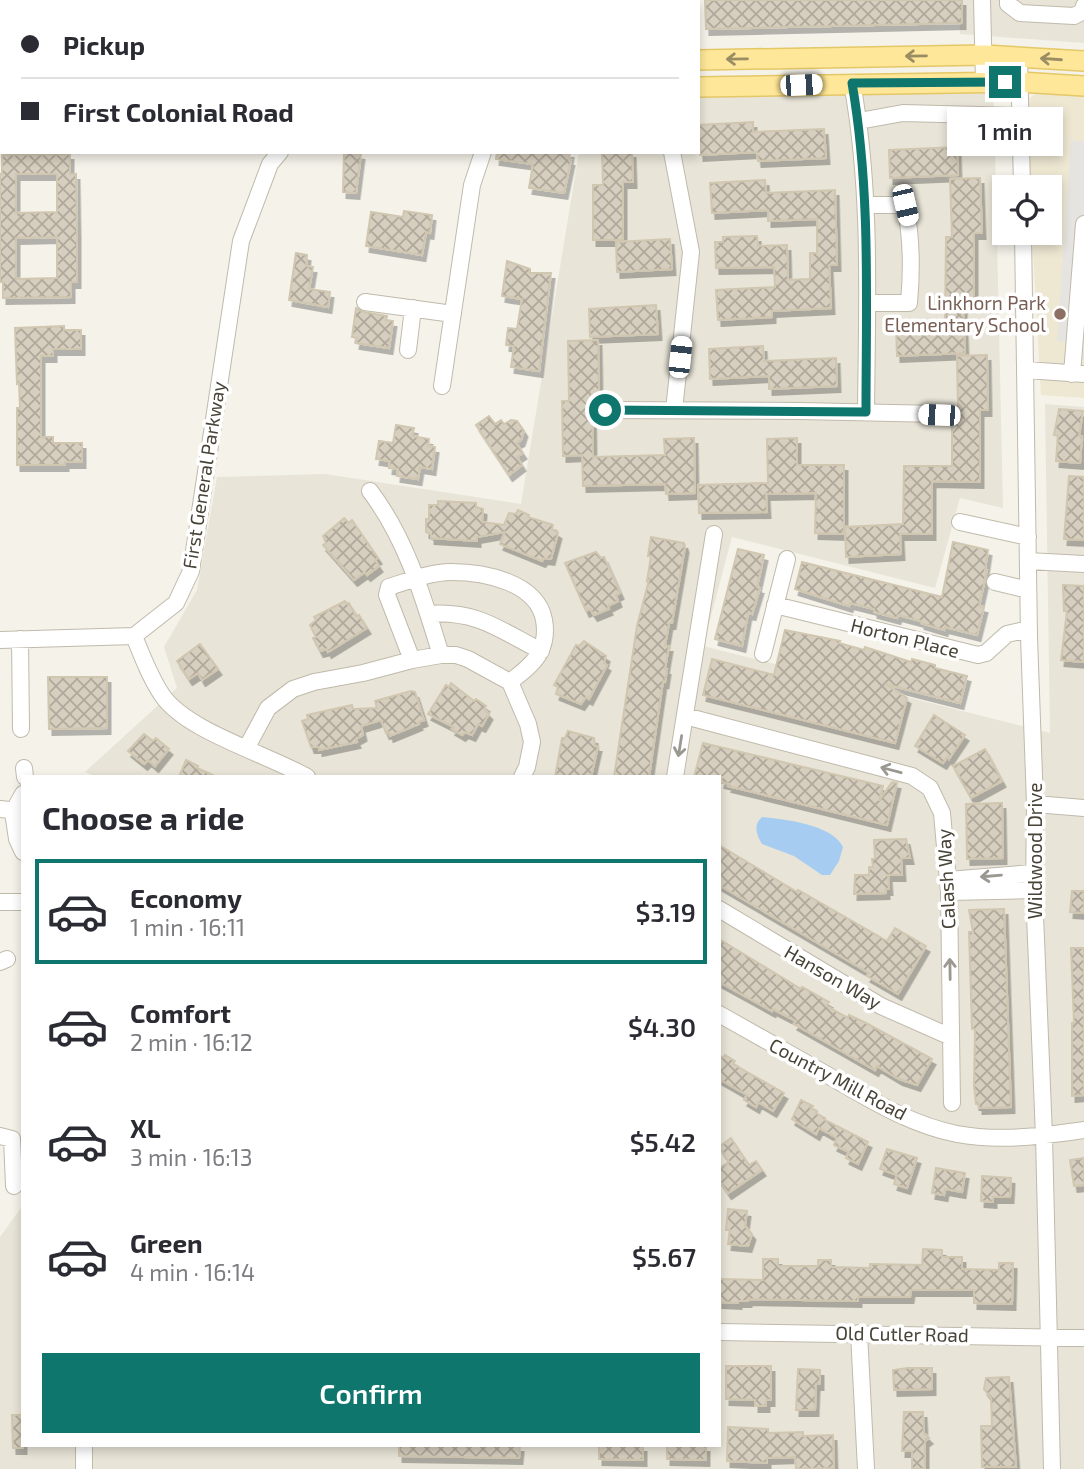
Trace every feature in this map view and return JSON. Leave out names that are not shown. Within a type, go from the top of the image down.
[{"type":"main road","points":[[700,60],[984,55],[1084,61]]},
{"type":"main road","points":[[700,87],[984,82],[1084,86]]},
{"type":"street","points":[[982,0],[984,82]]},
{"type":"street","points":[[1008,0],[1008,4],[1020,13],[1074,16],[1083,9]]},
{"type":"street","points":[[1019,57],[1022,175]]},
{"type":"street","points":[[852,83],[859,121],[866,205],[866,412]]},
{"type":"street","points":[[859,121],[903,113],[1021,116]]},
{"type":"street","points":[[442,386],[472,185],[482,154]]},
{"type":"street","points":[[672,154],[691,252],[674,410]]},
{"type":"street","name":"First General Parkway","points":[[134,636],[176,603],[191,571],[241,241],[271,156]]},
{"type":"street","points":[[866,205],[905,205],[912,271],[909,303],[867,303]]},
{"type":"street","points":[[1026,370],[1078,374],[1084,224]]},
{"type":"street","name":"Wildwood Drive","points":[[1023,245],[1028,590],[1035,804],[1033,873],[1044,1136],[1052,1469]]},
{"type":"street","points":[[365,302],[453,314]]},
{"type":"street","points":[[408,350],[413,308]]},
{"type":"street","points":[[605,410],[939,415]]},
{"type":"street","points":[[370,491],[396,530],[416,578],[442,655]]},
{"type":"street","points":[[960,522],[1028,537]]},
{"type":"street","points":[[675,775],[714,534]]},
{"type":"street","points":[[763,654],[787,559]]},
{"type":"street","points":[[1028,561],[1084,564]]},
{"type":"street","points":[[412,660],[386,590],[416,578],[447,572],[468,573],[505,582],[523,590],[533,598],[544,617],[546,629],[541,651],[535,660],[510,682]]},
{"type":"street","points":[[995,582],[1028,590]]},
{"type":"street","name":"Horton Place","points":[[775,605],[978,655],[986,653],[1007,634],[1029,629]]},
{"type":"street","points":[[428,614],[466,614],[541,651]]},
{"type":"street","points":[[0,640],[134,636],[162,696],[177,711],[195,724],[303,775]]},
{"type":"street","points":[[20,639],[21,729]]},
{"type":"street","points":[[247,747],[268,708],[293,689],[314,682],[442,655],[468,659],[510,682],[528,724],[531,742],[523,775]]},
{"type":"street","name":"Calash Way","points":[[685,716],[912,776],[930,788],[942,813],[948,886],[952,1103]]},
{"type":"street","points":[[21,796],[7,811],[21,848]]},
{"type":"street","points":[[1035,804],[1084,808]]},
{"type":"street","points":[[948,886],[1033,873]]},
{"type":"street","points":[[948,886],[1034,890]]},
{"type":"street","points":[[0,902],[21,902]]},
{"type":"street","name":"Hanson Way","points":[[721,910],[881,1006],[951,1037]]},
{"type":"street","name":"Country Mill Road","points":[[721,1015],[888,1110],[923,1124],[956,1134],[1003,1139],[1084,1130]]},
{"type":"street","points":[[0,1136],[12,1139],[14,1186]]},
{"type":"street","name":"Old Cutler Road","points":[[721,1332],[1084,1338]]},
{"type":"street","points":[[859,1333],[866,1469]]},
{"type":"street","points":[[84,1447],[84,1469]]},
{"type":"shaded area","points":[[959,0],[1084,0],[1084,43],[960,34]]},
{"type":"shaded area","points":[[983,89],[994,104],[996,175],[992,175],[992,245],[997,245],[1003,508],[960,498],[935,588],[732,537],[703,646],[1050,733],[1045,404],[1084,407],[1084,1469],[0,1469],[0,1237],[21,1208],[21,1447],[721,1447],[721,775],[92,775],[85,772],[177,688],[164,647],[197,590],[217,477],[325,474],[521,504],[579,154],[700,154],[700,97]]},
{"type":"shaded area","name":"Linkhorn Park Elementary School","points":[[1038,92],[1084,97],[1084,398],[1041,395],[1033,245],[1062,245],[1062,175],[1029,175],[1026,106],[1030,98]]},
{"type":"shaded area","points":[[1071,141],[1084,141],[1084,359],[1068,358],[1069,342],[1057,341]]},
{"type":"water","points":[[762,817],[807,824],[838,839],[843,847],[839,861],[830,875],[822,875],[794,856],[762,844],[756,830]]},
{"type":"building","points":[[705,0],[962,0],[962,23],[706,29]]},
{"type":"building","points":[[753,122],[753,132],[824,129],[826,158],[758,161],[757,152],[700,155],[700,125]]},
{"type":"building","points":[[957,147],[958,175],[890,178],[889,150]]},
{"type":"building","points":[[70,154],[70,174],[76,174],[77,234],[77,282],[71,282],[71,297],[3,298],[3,282],[0,282],[2,155]],"holes":[[[16,174],[57,174],[57,212],[16,213]],[[57,237],[57,278],[16,279],[16,238]]]},
{"type":"building","points":[[344,154],[361,154],[356,193],[343,192]]},
{"type":"building","points":[[497,154],[570,154],[571,160],[564,193],[529,188],[533,164],[496,159]]},
{"type":"building","points":[[602,154],[632,154],[633,182],[623,182],[623,240],[593,240],[593,185],[603,185]]},
{"type":"building","points":[[980,178],[982,233],[974,233],[974,305],[963,305],[965,353],[897,356],[896,327],[945,325],[946,237],[952,237],[950,179]]},
{"type":"building","points":[[765,180],[766,193],[835,190],[837,265],[829,265],[831,308],[772,311],[772,317],[718,320],[716,290],[775,287],[774,267],[716,268],[715,242],[723,242],[723,237],[757,236],[758,246],[787,245],[788,280],[810,279],[810,253],[817,253],[817,219],[768,221],[768,210],[712,213],[710,183]]},
{"type":"building","points":[[404,211],[432,215],[430,233],[426,232],[422,255],[366,246],[371,212],[403,217]]},
{"type":"building","points":[[670,239],[672,269],[617,272],[616,242]]},
{"type":"building","points":[[296,253],[307,255],[306,266],[313,267],[309,289],[330,292],[328,307],[289,300]]},
{"type":"building","points":[[507,261],[530,269],[530,273],[551,273],[539,371],[511,367],[514,346],[506,345],[508,328],[517,329],[522,299],[502,296]]},
{"type":"building","points":[[656,305],[658,334],[590,337],[589,309]]},
{"type":"building","points":[[356,308],[387,316],[386,320],[393,321],[389,348],[356,343],[357,338],[352,337]]},
{"type":"building","points":[[64,326],[64,330],[81,330],[81,349],[53,349],[53,356],[41,356],[41,437],[53,437],[53,443],[82,443],[82,462],[65,462],[65,465],[17,465],[17,408],[20,408],[15,328]]},
{"type":"building","points":[[598,340],[599,395],[592,395],[593,457],[665,455],[664,439],[694,438],[695,493],[666,494],[665,484],[583,486],[582,455],[563,456],[562,401],[569,401],[568,341]]},
{"type":"building","points":[[763,346],[764,361],[836,358],[837,386],[769,389],[769,376],[710,379],[709,349]]},
{"type":"building","points":[[987,355],[988,410],[980,410],[980,482],[932,481],[932,534],[900,534],[901,554],[846,557],[845,527],[903,524],[904,466],[952,466],[952,413],[958,413],[957,356]]},
{"type":"building","points":[[1059,409],[1083,411],[1079,436],[1082,436],[1080,463],[1056,461],[1058,436],[1054,435]]},
{"type":"building","points":[[489,416],[495,424],[501,420],[504,424],[511,420],[517,421],[524,431],[521,440],[516,443],[523,453],[517,457],[522,465],[509,475],[476,425]]},
{"type":"building","points":[[396,425],[414,428],[412,436],[429,439],[428,446],[435,447],[432,469],[420,467],[418,479],[397,476],[398,469],[389,468],[390,461],[376,459],[379,441],[393,443]]},
{"type":"building","points":[[797,438],[797,465],[844,465],[844,534],[815,533],[816,493],[766,494],[767,512],[699,513],[698,485],[768,483],[767,439]]},
{"type":"building","points":[[1069,476],[1084,477],[1084,540],[1064,539]]},
{"type":"building","points":[[438,501],[476,503],[476,507],[483,509],[482,522],[504,525],[509,513],[516,514],[518,510],[529,515],[528,517],[553,525],[552,529],[558,533],[551,559],[544,558],[542,561],[500,544],[505,532],[477,537],[477,541],[431,538],[431,534],[426,532],[426,519],[429,519],[429,505],[438,505]]},
{"type":"building","points":[[344,518],[349,523],[352,520],[378,558],[375,560],[379,566],[354,580],[323,545],[326,543],[323,536]]},
{"type":"building","points":[[651,537],[684,543],[672,623],[669,623],[665,646],[669,646],[667,669],[649,775],[614,775],[637,626],[649,580],[647,581],[651,556],[648,556]]},
{"type":"building","points":[[953,542],[988,550],[987,570],[979,606],[984,607],[977,635],[945,627],[944,630],[921,621],[898,615],[897,618],[850,603],[849,606],[795,589],[802,562],[942,597]]},
{"type":"building","points":[[738,549],[764,555],[757,587],[760,588],[752,614],[748,613],[742,646],[715,639]]},
{"type":"building","points":[[596,552],[601,558],[604,557],[620,593],[616,595],[618,601],[608,606],[609,609],[594,615],[590,609],[586,611],[565,563]]},
{"type":"building","points":[[1063,585],[1084,586],[1084,662],[1061,660],[1067,611],[1064,611]]},
{"type":"building","points":[[345,601],[367,628],[328,652],[327,649],[320,651],[310,625],[316,620],[314,617]]},
{"type":"building","points":[[785,630],[840,641],[839,643],[864,650],[865,647],[967,676],[960,703],[885,684],[907,698],[895,743],[703,695],[712,659],[774,675]]},
{"type":"building","points":[[584,641],[606,656],[604,663],[607,665],[589,699],[586,697],[581,704],[556,694],[558,687],[554,685],[576,645],[579,646]]},
{"type":"building","points":[[200,644],[218,669],[202,680],[198,673],[189,679],[177,661]]},
{"type":"building","points":[[48,677],[107,677],[107,728],[49,729]]},
{"type":"building","points":[[451,683],[474,701],[476,699],[486,706],[484,709],[489,714],[482,726],[478,724],[472,735],[465,732],[462,735],[452,729],[454,727],[428,714],[446,685],[449,687]]},
{"type":"building","points":[[415,692],[424,720],[418,722],[419,724],[390,736],[381,720],[361,726],[363,735],[356,739],[357,742],[319,750],[319,747],[311,747],[302,721],[308,719],[307,715],[352,705],[353,709],[377,708],[375,701]]},
{"type":"building","points":[[934,715],[965,735],[949,759],[948,756],[943,763],[915,746]]},
{"type":"building","points":[[568,731],[594,738],[595,746],[598,746],[591,775],[555,775],[562,738],[565,738]]},
{"type":"building","points":[[144,734],[153,741],[156,738],[169,749],[155,766],[148,760],[144,764],[128,751]]},
{"type":"building","points":[[703,743],[883,786],[879,801],[892,782],[897,783],[887,825],[728,786],[729,784],[721,782],[721,775],[695,775]]},
{"type":"building","points":[[985,749],[1002,781],[971,798],[953,766]]},
{"type":"building","points":[[186,760],[213,775],[180,775]]},
{"type":"building","points":[[1002,803],[1003,858],[967,859],[966,804]]},
{"type":"building","points":[[906,839],[910,858],[901,858],[902,875],[888,875],[889,889],[886,889],[886,893],[854,894],[855,875],[869,875],[869,867],[873,867],[874,840]]},
{"type":"building","points":[[721,846],[887,941],[895,928],[926,946],[898,994],[867,976],[869,973],[721,886]]},
{"type":"building","points":[[1072,891],[1084,891],[1084,913],[1070,912]]},
{"type":"building","points":[[1004,909],[1011,1107],[979,1108],[974,1086],[975,1029],[972,1029],[969,932],[973,932],[969,910]]},
{"type":"building","points":[[721,940],[801,989],[802,987],[829,1002],[826,1006],[848,1018],[849,1015],[866,1023],[932,1059],[917,1085],[899,1079],[877,1066],[875,1070],[794,1024],[796,1021],[773,1009],[772,1011],[721,983]]},
{"type":"building","points":[[1071,948],[1084,948],[1084,1095],[1072,1096],[1074,1023]]},
{"type":"building","points":[[725,1055],[735,1061],[733,1064],[784,1093],[773,1111],[758,1102],[756,1107],[744,1100],[747,1095],[721,1080],[721,1056],[724,1058]]},
{"type":"building","points":[[801,1100],[813,1106],[811,1108],[825,1120],[868,1142],[858,1164],[846,1158],[849,1152],[834,1145],[837,1138],[819,1128],[816,1134],[792,1119]]},
{"type":"building","points":[[731,1138],[749,1165],[756,1161],[762,1170],[728,1193],[721,1183],[721,1167],[729,1162],[721,1146]]},
{"type":"building","points":[[887,1149],[917,1158],[907,1188],[894,1184],[897,1175],[880,1169]]},
{"type":"building","points":[[1084,1158],[1084,1185],[1074,1186],[1070,1160]]},
{"type":"building","points":[[936,1168],[965,1173],[962,1192],[945,1189],[944,1195],[932,1193]]},
{"type":"building","points":[[982,1176],[1011,1178],[1010,1197],[993,1197],[993,1202],[981,1201]]},
{"type":"building","points":[[728,1209],[747,1211],[745,1226],[752,1234],[748,1246],[728,1244]]},
{"type":"building","points":[[923,1249],[942,1250],[942,1257],[962,1257],[962,1269],[999,1270],[999,1263],[1013,1263],[1012,1304],[974,1303],[974,1290],[911,1290],[910,1297],[858,1297],[858,1301],[748,1299],[738,1303],[721,1302],[721,1279],[763,1280],[763,1259],[778,1259],[778,1266],[818,1266],[818,1260],[831,1260],[831,1267],[870,1268],[870,1264],[922,1265]]},
{"type":"building","points":[[726,1366],[771,1366],[771,1400],[766,1400],[766,1406],[755,1406],[755,1400],[726,1399]]},
{"type":"building","points":[[932,1368],[932,1389],[894,1390],[893,1370]]},
{"type":"building","points":[[798,1369],[820,1370],[820,1384],[816,1384],[815,1410],[796,1410]]},
{"type":"building","points":[[1009,1377],[1016,1467],[982,1467],[981,1426],[992,1426],[991,1398],[984,1389],[986,1378]]},
{"type":"building","points":[[904,1412],[923,1412],[924,1433],[929,1438],[925,1441],[925,1469],[912,1469],[912,1451],[902,1451]]},
{"type":"building","points":[[12,1415],[21,1415],[23,1448],[13,1448]]},
{"type":"building","points":[[728,1427],[768,1429],[768,1433],[803,1432],[803,1436],[833,1435],[834,1468],[796,1469],[795,1457],[767,1458],[767,1463],[727,1461]]},
{"type":"building","points":[[399,1447],[520,1447],[519,1458],[399,1456]]},
{"type":"building","points":[[599,1447],[643,1447],[643,1460],[599,1459]]},
{"type":"building","points":[[667,1447],[706,1447],[706,1460],[667,1459]]},
{"type":"place","name":"Linkhorn Park Elementary School","points":[[1060,314]]},
{"type":"route","points":[[605,410],[866,412],[867,220],[859,121],[852,83],[1005,82]]}]
